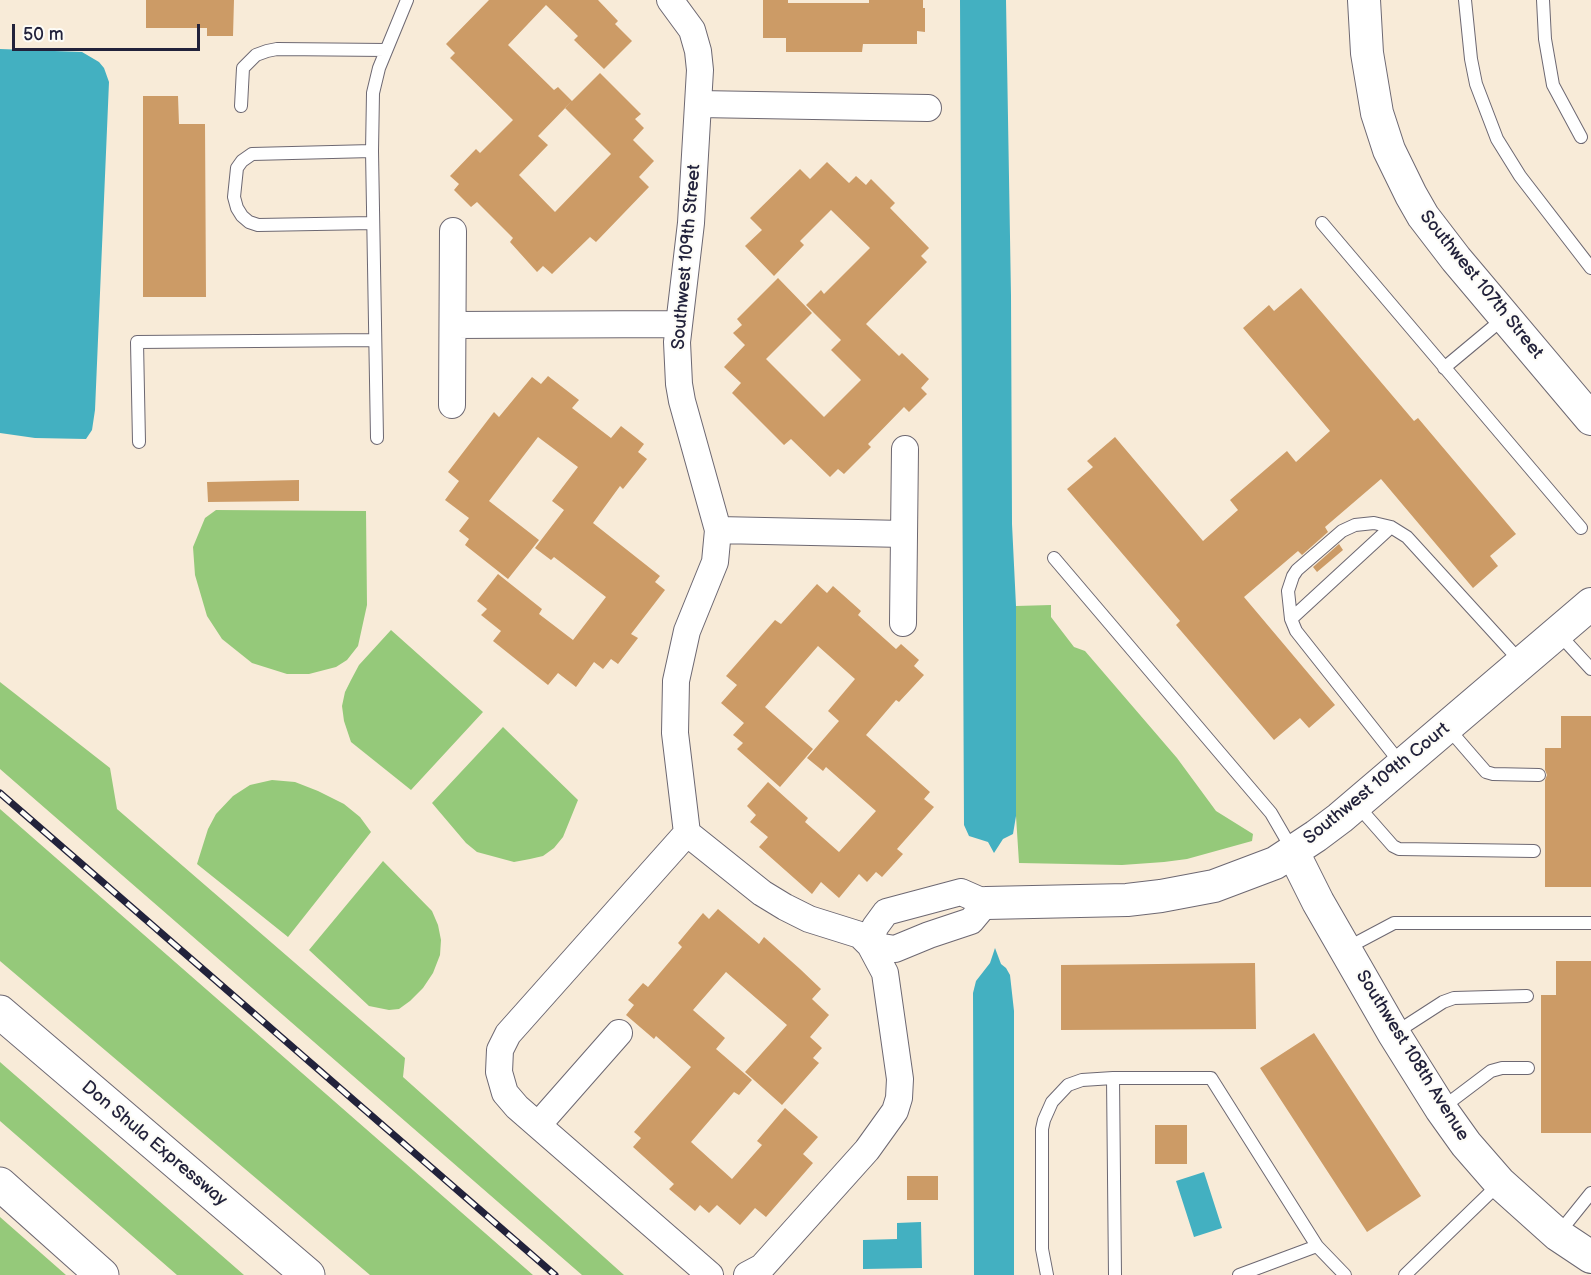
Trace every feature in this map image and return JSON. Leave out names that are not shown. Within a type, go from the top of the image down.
[{"type":"highway","name":"Don Shula Expressway","points":[[0,1012],[308,1275]]},
{"type":"highway","points":[[0,1185],[102,1275]]},
{"type":"street","name":"Southwest 109th Street","points":[[670,0],[688,23],[696,44],[700,70],[690,235],[679,324],[678,362],[682,401],[718,530],[715,562],[687,631],[676,681],[675,733],[687,832]]},
{"type":"street","name":"Southwest 107th Street","points":[[1364,0],[1367,53],[1374,101],[1394,161],[1411,195],[1430,226],[1591,419]]},
{"type":"street","points":[[699,104],[928,108]]},
{"type":"street","points":[[453,231],[453,405]]},
{"type":"street","points":[[453,325],[679,324]]},
{"type":"street","points":[[903,623],[905,449]]},
{"type":"street","points":[[718,530],[904,534]]},
{"type":"street","name":"Southwest 109th Court","points":[[870,945],[874,927],[886,912],[961,892],[986,903],[1127,900],[1194,891],[1275,863],[1356,804],[1591,604]]},
{"type":"street","points":[[710,1275],[517,1107],[505,1093],[499,1072],[500,1050],[508,1034],[687,832],[762,893],[809,919],[860,935],[870,945],[885,973],[900,1079],[897,1104],[885,1128],[849,1172],[762,1267],[747,1275]]},
{"type":"street","name":"Southwest 108th Avenue","points":[[1293,852],[1311,890],[1394,1034],[1466,1144],[1500,1183],[1558,1235],[1591,1257]]},
{"type":"street","points":[[870,945],[895,950],[929,935],[971,921],[986,903]]},
{"type":"street","points":[[538,1125],[619,1032]]},
{"type":"lane","points":[[377,438],[373,93],[376,75],[407,0]]},
{"type":"lane","points":[[1465,0],[1476,84],[1497,139],[1520,176],[1591,268]]},
{"type":"lane","points":[[1543,0],[1548,65],[1553,85],[1581,137]]},
{"type":"lane","points":[[241,106],[243,68],[256,55],[277,48],[386,50]]},
{"type":"lane","points":[[372,151],[252,153],[237,168],[234,197],[242,216],[258,225],[373,223]]},
{"type":"lane","points":[[1322,223],[1581,528]]},
{"type":"lane","points":[[1444,368],[1505,317]]},
{"type":"lane","points":[[139,442],[138,342],[375,340]]},
{"type":"lane","points":[[1401,765],[1296,631],[1291,619],[1288,591],[1297,570],[1346,528],[1370,523],[1391,527],[1407,537],[1522,663]]},
{"type":"lane","points":[[1291,619],[1391,527]]},
{"type":"lane","points":[[1054,558],[1271,813],[1293,852]]},
{"type":"lane","points":[[1557,632],[1591,669]]},
{"type":"lane","points":[[1446,727],[1486,772],[1539,775]]},
{"type":"lane","points":[[1356,804],[1393,846],[1399,849],[1534,851]]},
{"type":"lane","points":[[1344,949],[1394,923],[1591,923]]},
{"type":"lane","points":[[1394,1034],[1443,1002],[1454,998],[1527,996]]},
{"type":"lane","points":[[1441,1109],[1491,1071],[1528,1068]]},
{"type":"lane","points":[[1113,1078],[1115,1275]]},
{"type":"lane","points":[[1047,1275],[1043,1255],[1042,1129],[1052,1102],[1068,1085],[1082,1080],[1211,1078],[1317,1246],[1345,1275]]},
{"type":"lane","points":[[1405,1275],[1500,1183]]},
{"type":"lane","points":[[1558,1235],[1591,1193]]},
{"type":"lane","points":[[1239,1275],[1317,1246]]},
{"type":"green space","points":[[216,510],[366,511],[367,605],[358,646],[347,660],[336,667],[309,674],[287,674],[252,663],[222,639],[207,616],[195,575],[193,547],[205,518]]},
{"type":"green space","points":[[1051,605],[1051,617],[1074,647],[1085,651],[1177,758],[1216,811],[1253,834],[1252,841],[1187,859],[1164,862],[1122,865],[1019,863],[1016,816],[1016,606]]},
{"type":"green space","points":[[391,630],[483,712],[411,790],[351,742],[342,706],[345,692],[359,665]]},
{"type":"green space","points":[[0,682],[110,768],[117,809],[405,1058],[403,1077],[624,1275],[582,1275],[0,769]]},
{"type":"green space","points":[[503,727],[578,800],[563,837],[554,848],[543,856],[514,862],[477,852],[466,843],[432,803]]},
{"type":"green space","points":[[272,780],[295,782],[344,804],[360,817],[371,832],[288,937],[197,864],[208,829],[216,814],[233,796],[250,785]]},
{"type":"green space","points":[[0,809],[533,1275],[370,1275],[0,961]]},
{"type":"green space","points":[[383,861],[432,911],[441,940],[440,955],[433,973],[423,988],[399,1009],[389,1010],[369,1006],[309,950]]},
{"type":"green space","points":[[0,1062],[244,1275],[177,1275],[0,1121]]},
{"type":"green space","points":[[0,1217],[66,1275],[0,1275]]},
{"type":"water","points":[[960,0],[1006,0],[1012,524],[1016,606],[1016,816],[1013,834],[1003,839],[994,853],[988,842],[969,836],[964,825]]},
{"type":"water","points":[[0,49],[82,52],[99,62],[109,82],[95,410],[92,430],[86,439],[35,438],[0,433]]},
{"type":"water","points":[[995,948],[1001,964],[1010,975],[1014,1011],[1014,1275],[974,1275],[973,993],[976,981],[990,963]]},
{"type":"water","points":[[1204,1172],[1222,1228],[1194,1237],[1176,1181]]},
{"type":"water","points":[[921,1222],[922,1268],[863,1269],[863,1240],[897,1239],[897,1223]]},
{"type":"building","points":[[146,0],[234,0],[233,36],[207,36],[207,28],[146,28]]},
{"type":"building","points":[[489,0],[598,0],[618,21],[615,24],[632,41],[604,69],[574,40],[578,36],[546,5],[508,45],[554,90],[558,87],[572,101],[600,73],[641,114],[635,119],[644,128],[633,140],[654,161],[639,177],[649,187],[596,242],[590,237],[552,274],[543,266],[537,272],[510,242],[513,238],[477,202],[471,207],[454,190],[459,184],[450,176],[476,149],[480,153],[513,120],[450,58],[455,53],[446,44]],"holes":[[[565,108],[611,154],[555,212],[519,175],[548,145],[538,136]]]},
{"type":"building","points":[[763,0],[788,0],[788,3],[869,3],[869,0],[923,0],[925,32],[917,31],[917,44],[863,44],[862,52],[786,52],[786,38],[763,38]]},
{"type":"building","points":[[143,96],[178,96],[179,124],[205,124],[206,297],[143,297]]},
{"type":"building","points":[[827,162],[849,183],[856,176],[866,185],[871,179],[895,203],[890,208],[929,248],[921,256],[927,262],[866,324],[899,356],[902,353],[929,379],[921,388],[927,394],[909,412],[904,407],[868,444],[871,447],[844,474],[838,469],[830,477],[791,439],[784,445],[732,393],[741,383],[724,367],[745,345],[733,333],[742,325],[737,319],[778,278],[812,313],[766,359],[824,417],[861,380],[831,350],[841,340],[806,305],[821,290],[824,294],[870,248],[831,210],[800,241],[804,245],[774,276],[745,246],[762,230],[750,218],[800,169],[810,179]]},
{"type":"building","points":[[1301,288],[1414,421],[1418,418],[1516,534],[1490,556],[1498,566],[1473,588],[1381,479],[1325,527],[1328,532],[1302,555],[1298,551],[1244,597],[1335,705],[1309,728],[1300,718],[1274,740],[1176,625],[1180,621],[1067,489],[1093,467],[1087,461],[1115,437],[1203,541],[1238,510],[1230,500],[1287,451],[1296,462],[1330,431],[1243,328],[1269,305],[1274,311]]},
{"type":"building","points":[[548,376],[579,400],[572,408],[611,438],[621,426],[644,444],[638,452],[647,459],[623,489],[620,486],[593,523],[660,576],[655,582],[665,590],[631,634],[638,638],[618,664],[611,659],[603,669],[594,662],[576,687],[558,673],[548,685],[493,641],[501,631],[481,615],[487,609],[477,601],[498,574],[542,609],[539,614],[573,640],[606,597],[554,557],[551,560],[535,548],[564,510],[552,501],[578,467],[538,437],[489,501],[539,540],[508,579],[465,545],[469,539],[459,531],[469,518],[445,500],[459,481],[448,472],[494,412],[499,417],[532,377],[541,384]]},
{"type":"building","points":[[299,480],[299,501],[208,502],[207,482]]},
{"type":"building","points":[[1339,544],[1343,550],[1317,572],[1313,567]]},
{"type":"building","points":[[817,584],[827,593],[833,586],[861,611],[858,615],[896,649],[901,644],[919,660],[914,666],[924,675],[899,702],[896,700],[866,735],[930,792],[924,799],[934,807],[897,849],[903,854],[882,877],[876,872],[867,882],[859,874],[839,898],[821,882],[812,894],[759,847],[768,837],[750,822],[756,815],[747,806],[768,782],[808,818],[805,822],[839,852],[876,811],[826,767],[823,771],[807,758],[839,721],[828,711],[855,679],[818,646],[765,707],[813,749],[780,787],[737,749],[743,743],[733,735],[744,723],[721,703],[737,685],[726,676],[775,620],[781,624]]},
{"type":"building","points":[[1561,716],[1591,716],[1591,887],[1545,887],[1545,780],[1547,775],[1545,748],[1561,748]]},
{"type":"building","points":[[718,909],[759,944],[764,937],[821,989],[812,999],[829,1015],[810,1037],[822,1048],[813,1058],[819,1063],[782,1105],[745,1072],[787,1025],[726,972],[693,1010],[725,1038],[716,1049],[752,1080],[739,1095],[734,1092],[691,1142],[732,1179],[762,1145],[757,1141],[785,1108],[818,1137],[803,1154],[813,1163],[766,1217],[755,1208],[740,1225],[717,1205],[709,1213],[700,1205],[695,1211],[669,1189],[674,1184],[633,1147],[641,1138],[634,1132],[691,1067],[656,1036],[654,1039],[626,1015],[634,1005],[628,1000],[643,983],[648,987],[682,947],[678,943],[703,913],[709,919]]},
{"type":"building","points":[[1556,961],[1591,961],[1591,1133],[1541,1133],[1541,995],[1556,995]]},
{"type":"building","points":[[1255,963],[1256,1029],[1061,1030],[1061,965]]},
{"type":"building","points":[[1314,1033],[1421,1196],[1367,1232],[1260,1068]]},
{"type":"building","points":[[1155,1125],[1187,1125],[1187,1164],[1155,1164]]},
{"type":"building","points":[[907,1176],[938,1176],[938,1200],[907,1200]]},
{"type":"railway","points":[[0,793],[555,1275]]}]
